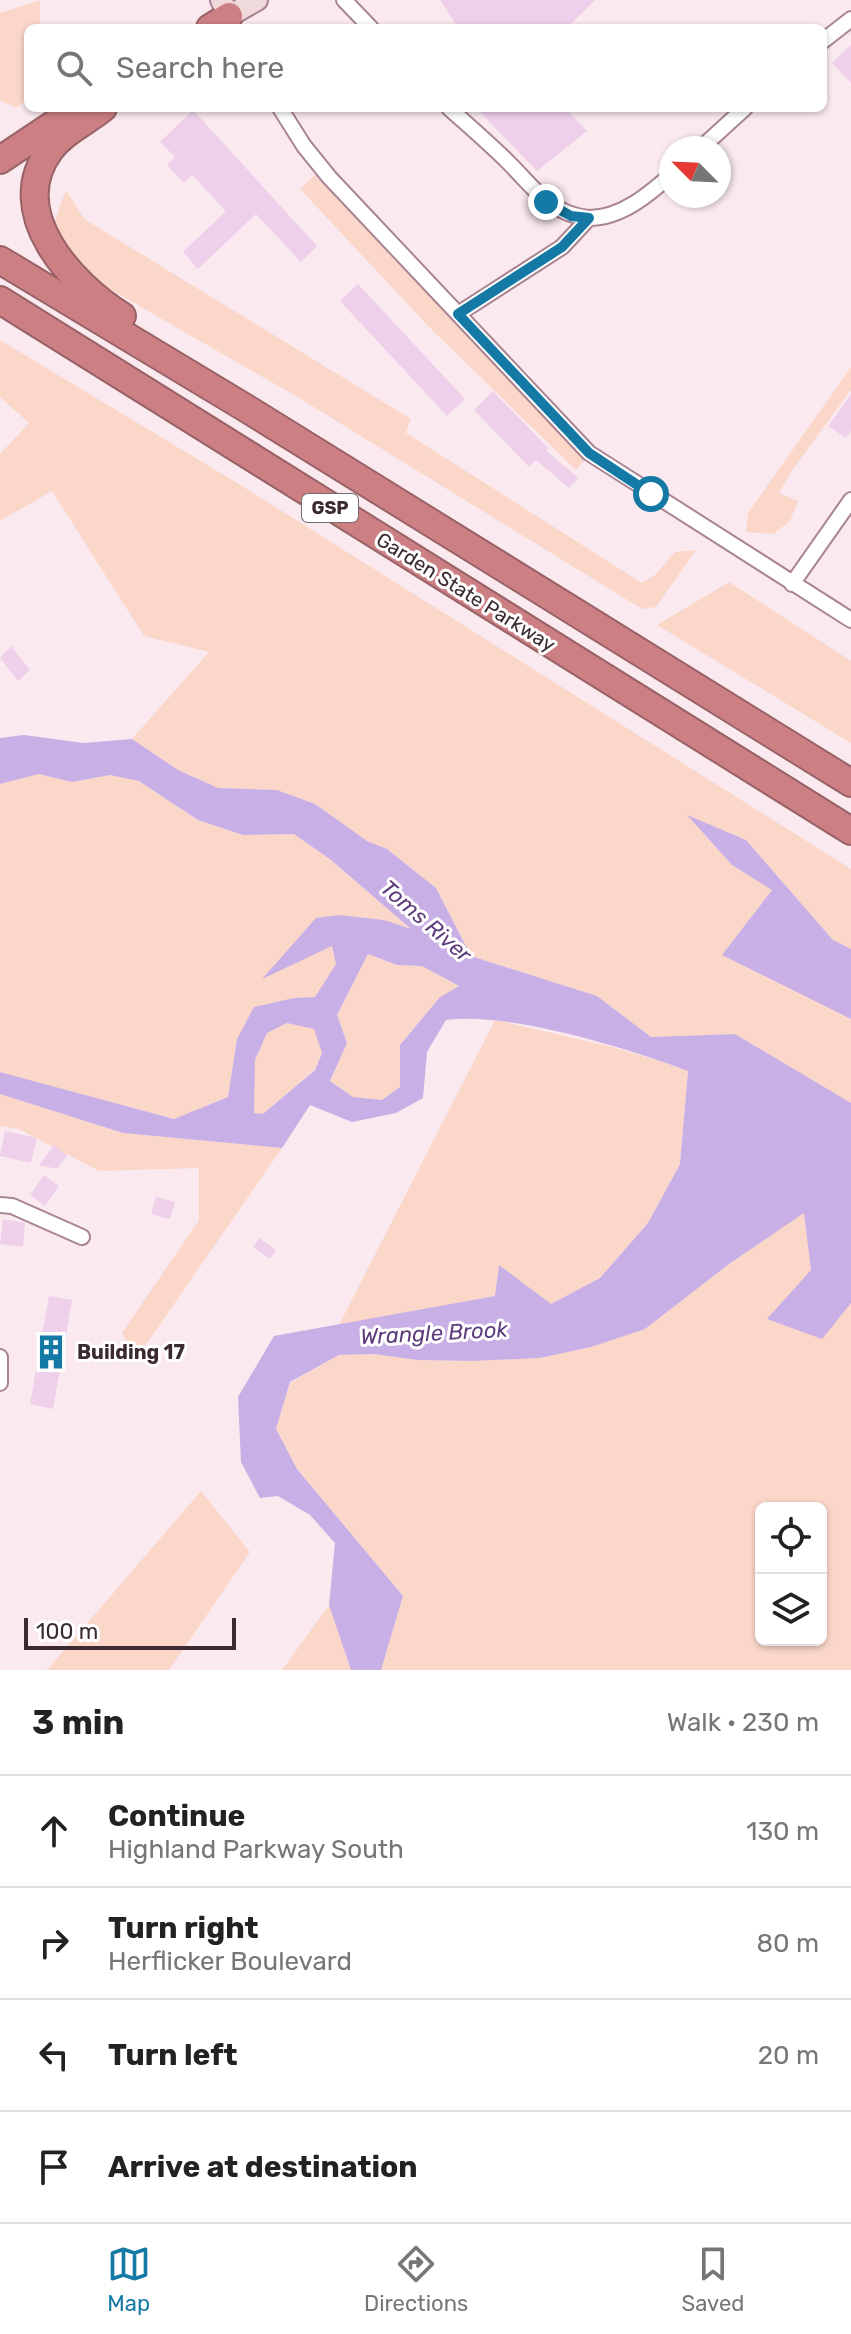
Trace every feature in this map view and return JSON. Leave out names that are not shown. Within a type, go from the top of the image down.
[{"type":"highway","points":[[0,160],[73,112]]},
{"type":"highway","points":[[97,112],[61,138],[42,163],[35,200],[47,241],[61,262],[96,297],[227,383],[249,410]]},
{"type":"highway","name":"Garden State Parkway","points":[[0,260],[249,410],[851,783]]},
{"type":"highway","name":"Garden State Parkway","points":[[0,300],[851,831]]},
{"type":"highway","points":[[0,314],[55,337]]},
{"type":"main road","points":[[224,18],[257,0]]},
{"type":"street","points":[[344,0],[367,24]]},
{"type":"street","points":[[827,38],[851,19]]},
{"type":"street","points":[[283,112],[329,177],[589,453],[851,620]]},
{"type":"street","points":[[453,112],[546,202],[571,216],[610,216],[659,184]]},
{"type":"street","points":[[714,136],[741,112]]},
{"type":"street","points":[[458,314],[562,247],[589,218]]},
{"type":"street","points":[[792,584],[851,500]]},
{"type":"street","points":[[0,1205],[12,1206],[82,1237]]},
{"type":"street","points":[[0,1357],[0,1383]]},
{"type":"shaded area","points":[[40,0],[40,24],[24,24],[24,102],[16,108],[0,100],[0,13]]},
{"type":"shaded area","points":[[320,170],[554,419],[585,459],[576,470],[431,329],[300,189]]},
{"type":"shaded area","points":[[66,190],[84,219],[411,419],[406,433],[642,583],[655,575],[675,552],[696,550],[656,607],[642,609],[299,398],[103,285],[50,235]]},
{"type":"shaded area","points":[[0,340],[242,486],[851,869],[851,949],[833,940],[746,840],[689,817],[732,865],[772,890],[723,955],[851,1019],[851,1103],[735,1034],[651,1037],[597,996],[471,956],[436,888],[387,849],[367,841],[315,804],[277,790],[218,788],[178,770],[132,739],[209,652],[144,636],[52,491],[0,521],[0,454],[29,423],[0,397]]},
{"type":"shaded area","points":[[851,367],[851,390],[779,493],[798,501],[790,521],[773,534],[746,532],[748,513]]},
{"type":"shaded area","points":[[729,582],[851,661],[851,743],[657,625]]},
{"type":"shaded area","points":[[39,774],[72,782],[110,775],[139,781],[198,820],[243,835],[294,834],[331,860],[413,931],[384,920],[339,915],[264,977],[332,946],[336,964],[315,997],[294,998],[237,1039],[228,1097],[174,1119],[0,1072],[0,784]]},
{"type":"shaded area","points":[[368,954],[397,965],[422,966],[460,987],[440,997],[400,1045],[400,1087],[382,1100],[353,1097],[330,1081],[347,1043],[337,1015]]},
{"type":"shaded area","points":[[495,1020],[613,1047],[688,1070],[680,1164],[648,1223],[600,1278],[551,1304],[499,1266],[495,1296],[339,1325]]},
{"type":"shaded area","points":[[287,1023],[315,1029],[322,1053],[315,1069],[263,1114],[253,1113],[255,1060],[267,1033]]},
{"type":"shaded area","points":[[0,1094],[123,1133],[282,1148],[136,1359],[122,1333],[199,1220],[199,1168],[99,1171],[19,1129],[0,1126]]},
{"type":"shaded area","points":[[804,1212],[821,1338],[851,1303],[851,1670],[381,1670],[403,1596],[297,1469],[276,1429],[290,1383],[339,1355],[374,1354],[418,1360],[473,1361],[540,1358],[591,1347],[645,1329],[729,1264]]},
{"type":"shaded area","points":[[201,1491],[250,1552],[169,1670],[47,1670]]},
{"type":"shaded area","points":[[329,1605],[351,1670],[282,1670]]},
{"type":"water","points":[[24,735],[83,743],[132,739],[178,770],[218,788],[277,790],[315,804],[367,841],[387,849],[436,888],[471,956],[597,996],[651,1037],[735,1034],[851,1103],[851,1303],[822,1339],[767,1319],[811,1270],[804,1213],[729,1264],[645,1329],[591,1347],[540,1358],[473,1361],[418,1360],[374,1354],[339,1355],[290,1382],[276,1429],[297,1469],[403,1596],[381,1670],[351,1670],[329,1605],[335,1543],[310,1515],[278,1496],[260,1498],[241,1462],[238,1397],[274,1336],[495,1296],[499,1265],[551,1304],[600,1278],[648,1223],[680,1164],[688,1071],[633,1052],[535,1027],[503,1021],[446,1020],[427,1052],[423,1098],[396,1113],[352,1122],[310,1105],[282,1148],[123,1133],[0,1094],[0,1072],[174,1119],[228,1097],[237,1039],[254,1007],[294,998],[315,997],[336,964],[332,946],[262,979],[316,918],[339,915],[384,920],[411,929],[331,860],[294,834],[243,835],[198,820],[139,781],[110,775],[72,782],[39,774],[0,784],[0,738]],"holes":[[[368,954],[397,965],[422,966],[459,986],[440,997],[400,1045],[400,1087],[382,1100],[353,1097],[330,1081],[347,1043],[337,1015]],[[287,1023],[314,1029],[322,1053],[315,1070],[263,1114],[254,1113],[255,1060],[267,1033]]]},
{"type":"water","points":[[687,815],[746,840],[833,940],[851,949],[851,1019],[722,955],[772,890],[732,865]]},
{"type":"building","points":[[440,0],[595,0],[571,24],[455,24]]},
{"type":"building","points":[[851,45],[851,83],[832,63]]},
{"type":"building","points":[[191,112],[195,112],[317,246],[301,262],[256,214],[198,269],[183,252],[226,211],[192,175],[184,183],[167,165],[175,157],[160,142]]},
{"type":"building","points":[[480,112],[569,112],[587,131],[537,171]]},
{"type":"building","points":[[358,284],[465,399],[447,416],[340,301]]},
{"type":"building","points":[[493,391],[548,448],[546,450],[578,478],[569,488],[536,460],[529,467],[474,410]]},
{"type":"building","points":[[851,394],[851,431],[846,438],[828,426]]},
{"type":"building","points":[[11,646],[30,670],[18,681],[0,658]]},
{"type":"building","points":[[5,1131],[37,1138],[31,1163],[0,1156]]},
{"type":"building","points":[[54,1145],[67,1155],[57,1169],[39,1165]]},
{"type":"building","points":[[44,1175],[59,1186],[45,1206],[30,1195]]},
{"type":"building","points":[[156,1197],[175,1202],[170,1219],[151,1214]]},
{"type":"building","points":[[3,1219],[25,1223],[23,1247],[0,1244]]},
{"type":"building","points":[[259,1238],[276,1250],[270,1259],[253,1247]]},
{"type":"building","name":"Building 17","points":[[49,1296],[72,1300],[53,1409],[30,1404]]},
{"type":"place","name":"Building 17","points":[[51,1352]]},
{"type":"route","points":[[546,202],[571,216],[589,218],[562,247],[458,314],[567,433],[589,453],[651,494]]},
{"type":"water label","name":"Toms River","points":[[426,921]]},
{"type":"water label","name":"Wrangle Brook","points":[[434,1333]]}]
